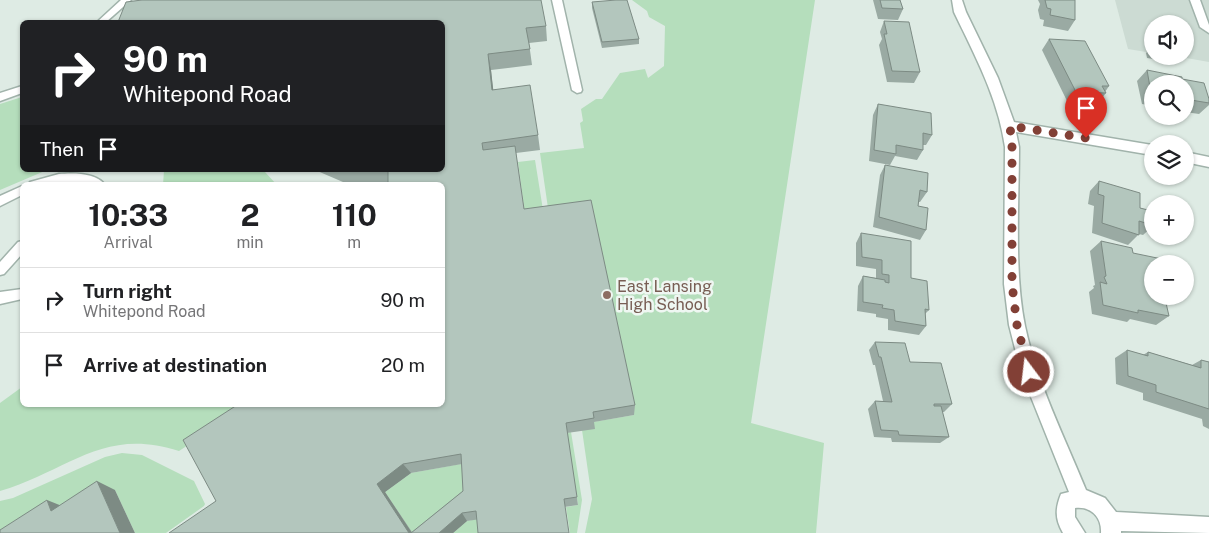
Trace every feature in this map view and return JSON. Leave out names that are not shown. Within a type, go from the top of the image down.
[{"type":"street","points":[[958,0],[960,12],[1000,99],[1010,126],[1012,147],[1012,284],[1017,325],[1029,372],[1080,497]]},
{"type":"street","points":[[1010,126],[1144,149]]},
{"type":"street","points":[[1194,159],[1209,162]]},
{"type":"street","points":[[1076,533],[1066,520],[1065,506],[1073,498],[1080,497],[1094,502],[1101,507],[1110,527],[1209,526]]},
{"type":"lane","points":[[103,20],[126,0]]},
{"type":"lane","points":[[557,0],[577,90]]},
{"type":"lane","points":[[1196,0],[1205,27],[1209,30]]},
{"type":"lane","points":[[0,97],[20,90]]},
{"type":"lane","points":[[48,182],[66,178],[83,182]]},
{"type":"lane","points":[[0,202],[20,191]]},
{"type":"lane","points":[[0,270],[20,248]]},
{"type":"lane","points":[[0,298],[20,294]]},
{"type":"shaded area","points":[[1115,0],[1209,0],[1209,62],[1194,59],[1194,15],[1144,15],[1144,52],[1128,49]]},
{"type":"green space","points":[[632,0],[815,0],[751,423],[824,443],[816,533],[585,533],[592,499],[582,430],[593,422],[634,415],[548,208],[540,153],[584,148],[580,123],[583,121],[581,109],[596,99],[602,99],[620,73],[645,69],[648,78],[664,66],[665,26],[649,17],[647,11]]},
{"type":"green space","points":[[20,98],[20,172],[42,172],[0,190],[0,104]]},
{"type":"green space","points":[[535,160],[543,210],[526,223],[518,162]]},
{"type":"green space","points":[[164,172],[265,172],[274,182],[163,182]]},
{"type":"green space","points":[[20,388],[20,407],[251,407],[245,408],[179,451],[152,445],[129,444],[107,447],[86,454],[24,483],[0,491],[0,403]]},
{"type":"green space","points":[[571,432],[582,500],[577,533],[570,533],[566,507],[578,505],[567,433]]},
{"type":"green space","points":[[122,453],[142,455],[194,481],[205,504],[204,506],[166,533],[135,533],[115,490],[0,533],[0,501],[13,498],[105,457]]},
{"type":"green space","points":[[466,463],[468,499],[412,533],[385,492],[411,473]]},
{"type":"green space","points":[[481,518],[482,533],[453,533],[467,521]]},
{"type":"building","name":"East Lansing High School","points":[[142,0],[541,0],[546,26],[526,28],[530,49],[488,54],[492,90],[530,85],[538,135],[482,143],[483,150],[515,146],[524,209],[591,200],[635,405],[593,412],[594,418],[566,423],[577,497],[564,499],[569,533],[478,533],[476,511],[462,513],[439,533],[411,533],[463,491],[461,454],[403,464],[377,484],[409,533],[169,533],[216,501],[183,440],[234,407],[445,407],[445,182],[388,182],[388,172],[445,172],[445,20],[119,20],[126,2]]},
{"type":"building","points":[[627,0],[639,39],[602,42],[592,2]]},
{"type":"building","points":[[880,0],[900,0],[903,9],[882,8]]},
{"type":"building","points":[[1045,0],[1075,0],[1075,20],[1050,15],[1051,9],[1047,8]]},
{"type":"building","points":[[884,21],[909,22],[920,72],[892,71],[884,34],[887,34]]},
{"type":"building","points":[[1049,39],[1085,41],[1109,86],[1102,86],[1106,93],[1076,92]]},
{"type":"building","points":[[1147,70],[1172,75],[1148,75]]},
{"type":"building","points":[[1194,81],[1204,83],[1209,103],[1194,100]]},
{"type":"building","points":[[878,104],[931,113],[932,135],[923,133],[923,150],[896,145],[896,154],[874,150]]},
{"type":"building","points":[[885,165],[928,173],[927,192],[920,190],[918,206],[928,208],[926,230],[879,217]]},
{"type":"building","points":[[1099,181],[1140,193],[1140,208],[1144,209],[1144,223],[1139,221],[1139,235],[1102,223],[1104,196],[1098,194]]},
{"type":"building","points":[[861,233],[911,241],[911,278],[927,281],[929,310],[925,309],[926,326],[895,321],[894,310],[882,308],[883,305],[863,302],[863,276],[885,280],[885,282],[889,283],[889,275],[882,274],[882,260],[862,257]]},
{"type":"building","points":[[1101,241],[1132,248],[1133,253],[1144,255],[1144,305],[1166,305],[1169,316],[1138,310],[1138,313],[1103,305],[1100,282],[1107,284],[1104,277],[1106,276]]},
{"type":"building","points":[[875,342],[905,343],[910,362],[941,363],[952,404],[934,404],[934,406],[941,406],[949,437],[899,435],[898,431],[881,430],[875,401],[892,402],[881,357],[879,357]]},
{"type":"building","points":[[1127,350],[1148,356],[1148,352],[1201,368],[1201,360],[1209,362],[1209,409],[1156,392],[1156,385],[1128,376]]},
{"type":"building","points":[[97,481],[120,533],[0,533],[0,530],[47,500],[51,511]]},
{"type":"place","name":"East Lansing High School","points":[[607,295]]},
{"type":"route","points":[[1029,372],[1017,325],[1012,284],[1012,147],[1010,126],[1086,138]]}]
